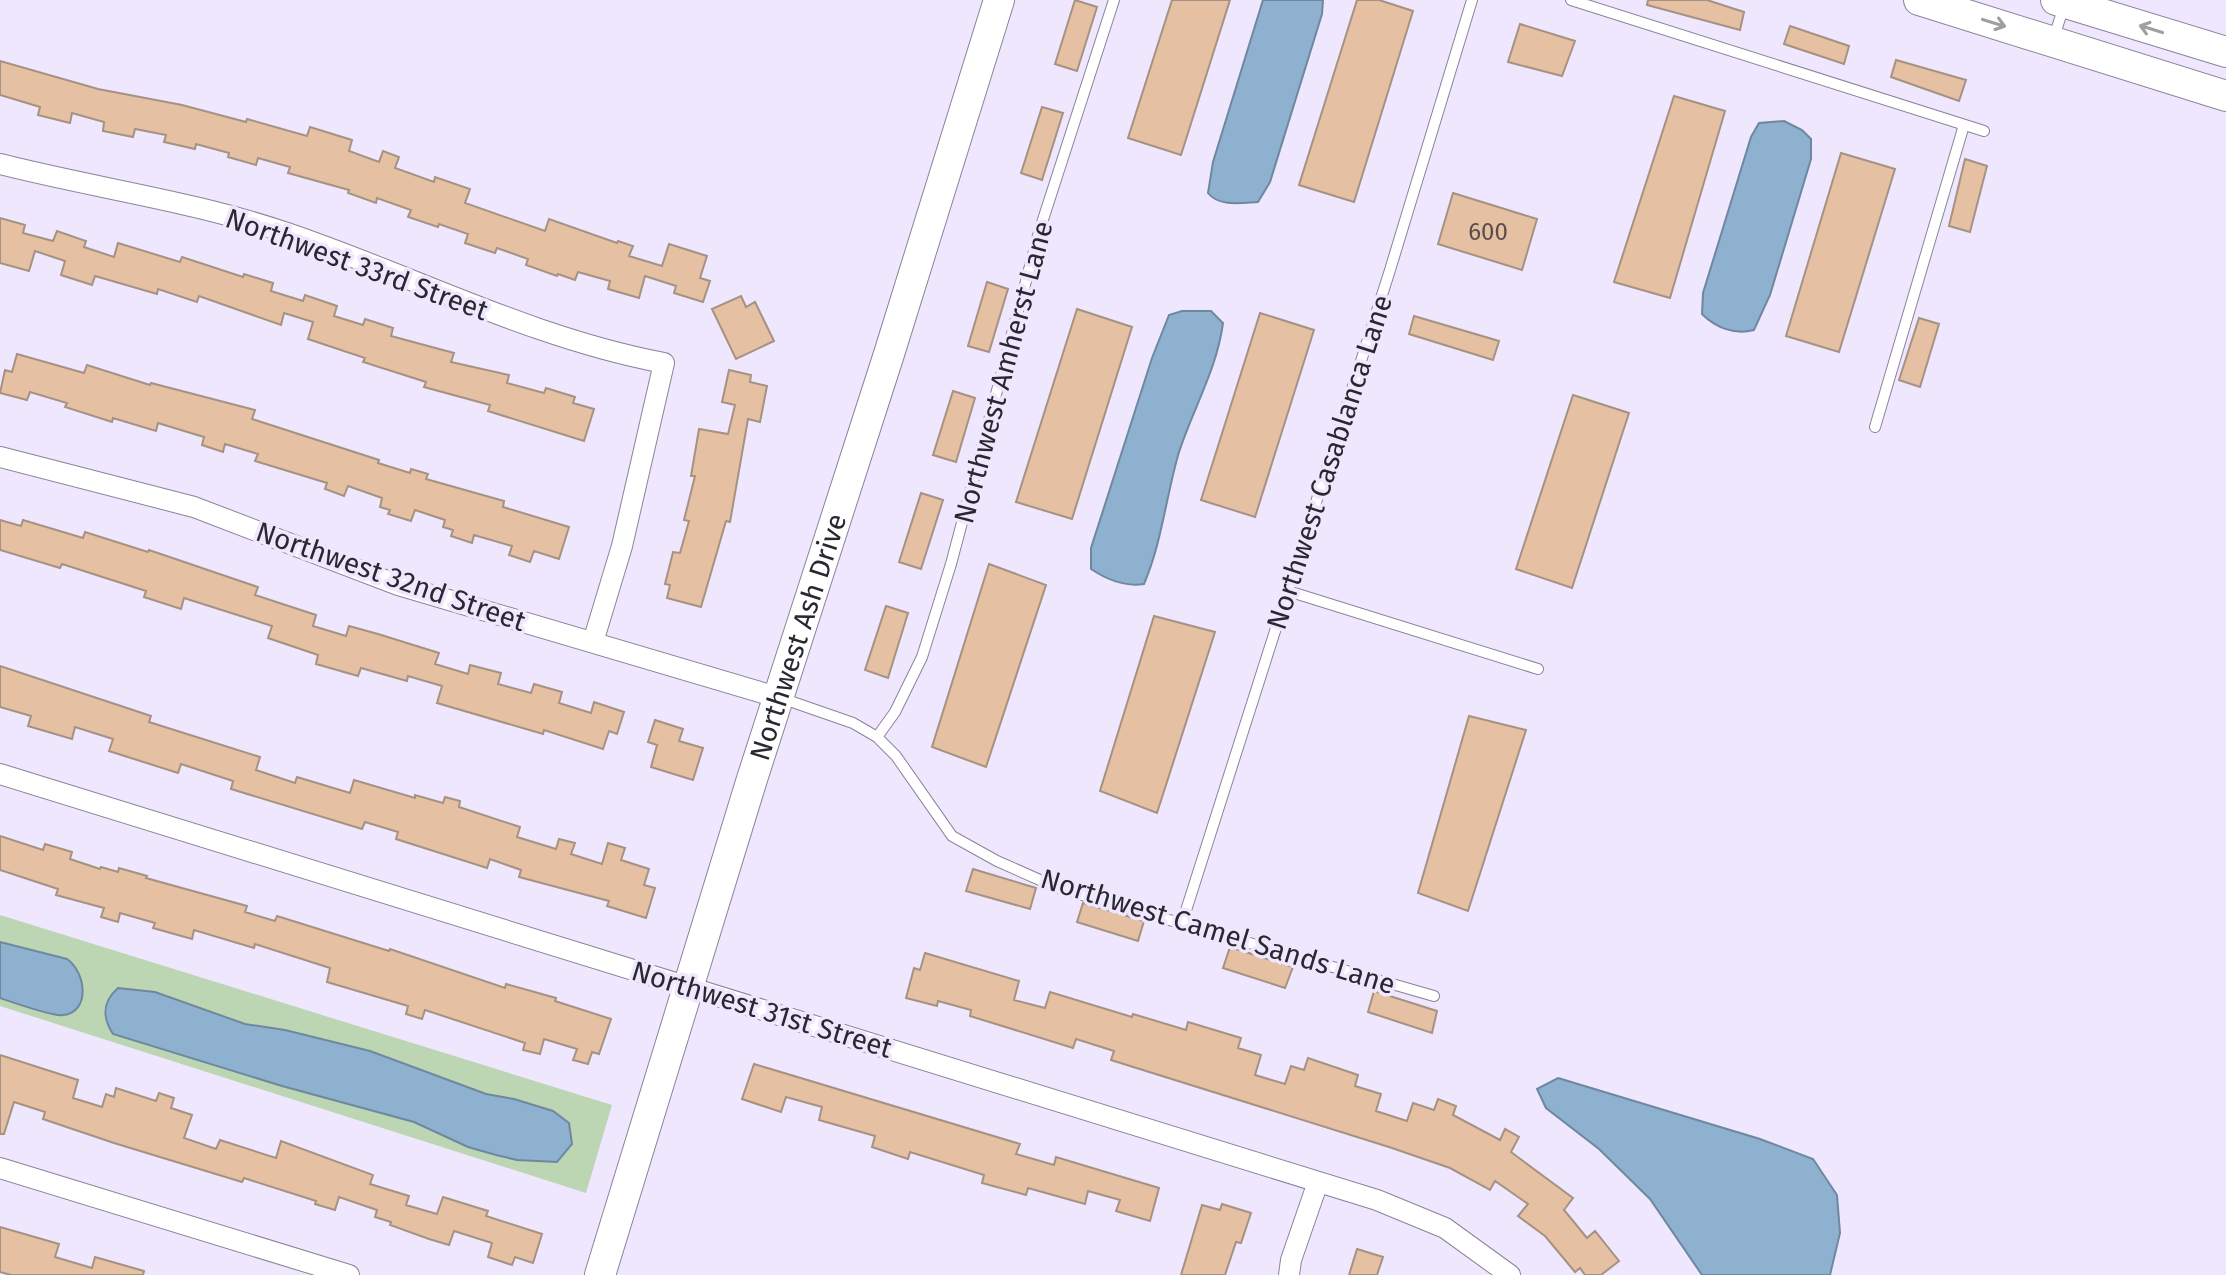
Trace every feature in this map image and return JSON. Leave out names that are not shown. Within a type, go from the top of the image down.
[{"type":"street","name":"Northwest Ash Drive","points":[[600,1275],[999,0]]},
{"type":"street","points":[[1919,0],[2226,96]]},
{"type":"street","points":[[2062,1],[2226,52]]},
{"type":"street","name":"Northwest 33rd Street","points":[[0,164],[187,206],[282,232],[403,275],[482,310],[530,327],[618,354],[664,363],[622,546],[593,642]]},
{"type":"street","name":"Northwest 32nd Street","points":[[0,457],[194,507],[398,585],[780,698]]},
{"type":"street","name":"Northwest 31st Street","points":[[0,774],[1377,1200],[1445,1228],[1510,1275]]},
{"type":"street","points":[[0,1168],[349,1275]]},
{"type":"street","points":[[1289,1275],[1291,1260],[1318,1182]]},
{"type":"lane","name":"Northwest Amherst Lane","points":[[877,737],[895,712],[922,657],[951,564],[1039,232],[1114,0]]},
{"type":"lane","name":"Northwest Casablanca Lane","points":[[1182,923],[1472,0]]},
{"type":"lane","points":[[1571,0],[1984,131]]},
{"type":"lane","points":[[2052,42],[2062,1]]},
{"type":"lane","points":[[1875,427],[1964,125]]},
{"type":"lane","points":[[1288,591],[1538,669]]},
{"type":"lane","name":"Northwest Camel Sands Lane","points":[[780,698],[853,723],[877,737],[896,756],[952,836],[997,861],[1058,888],[1434,996]]},
{"type":"green space","points":[[0,915],[612,1105],[586,1193],[0,1006]]},
{"type":"water","points":[[1263,0],[1323,0],[1322,14],[1270,182],[1258,202],[1224,202],[1208,193],[1213,162]]},
{"type":"water","points":[[1784,121],[1802,130],[1811,139],[1811,159],[1770,295],[1754,330],[1740,332],[1726,329],[1702,314],[1703,293],[1751,137],[1759,123]]},
{"type":"water","points":[[1182,311],[1211,311],[1223,323],[1220,340],[1179,452],[1155,552],[1144,584],[1123,583],[1091,569],[1091,548],[1152,358],[1169,315]]},
{"type":"water","points":[[0,942],[67,959],[81,982],[83,991],[78,1007],[72,1012],[58,1015],[0,998]]},
{"type":"water","points":[[118,988],[155,992],[245,1024],[285,1030],[370,1051],[486,1094],[553,1111],[569,1123],[572,1144],[557,1162],[517,1160],[496,1155],[468,1147],[414,1122],[282,1086],[113,1034],[105,1010]]},
{"type":"water","points":[[1558,1078],[1760,1139],[1813,1159],[1837,1195],[1840,1233],[1830,1275],[1702,1275],[1650,1199],[1599,1149],[1546,1108],[1537,1089]]},
{"type":"building","points":[[1075,0],[1097,7],[1077,71],[1055,64]]},
{"type":"building","points":[[1172,0],[1230,0],[1181,155],[1128,138]]},
{"type":"building","points":[[1357,0],[1379,0],[1413,11],[1354,202],[1299,185]]},
{"type":"building","points":[[1648,0],[1707,0],[1744,12],[1740,30],[1647,5]]},
{"type":"building","points":[[1520,24],[1575,41],[1562,76],[1508,62]]},
{"type":"building","points":[[1790,26],[1849,46],[1844,64],[1784,44]]},
{"type":"building","points":[[1896,60],[1966,80],[1959,101],[1891,77]]},
{"type":"building","points":[[0,61],[98,89],[182,105],[246,122],[247,119],[307,136],[310,127],[352,140],[349,151],[379,162],[383,151],[399,157],[395,168],[434,182],[435,177],[470,189],[465,203],[545,231],[549,219],[633,246],[629,256],[662,266],[669,244],[707,256],[700,278],[710,281],[703,302],[674,293],[676,286],[645,276],[639,298],[608,289],[610,281],[578,272],[575,280],[557,276],[526,265],[528,259],[497,248],[495,253],[465,243],[468,234],[408,217],[411,210],[377,198],[376,203],[348,193],[349,190],[288,173],[290,167],[258,158],[256,165],[228,157],[229,153],[196,144],[195,149],[164,142],[166,135],[135,129],[133,137],[103,131],[104,122],[72,113],[70,123],[38,115],[40,107],[0,95]]},
{"type":"building","points":[[1674,96],[1725,111],[1670,298],[1614,282]]},
{"type":"building","points":[[1042,107],[1063,113],[1042,180],[1021,173]]},
{"type":"building","points":[[1841,153],[1895,169],[1839,352],[1786,336]]},
{"type":"building","points":[[1965,159],[1987,166],[1970,232],[1949,226]]},
{"type":"building","points":[[1453,193],[1537,219],[1522,270],[1438,244]]},
{"type":"building","points":[[0,218],[25,225],[23,233],[53,241],[57,231],[86,241],[84,247],[114,257],[118,243],[180,262],[182,257],[243,277],[244,274],[273,283],[271,291],[303,301],[305,295],[337,306],[334,316],[363,325],[365,319],[393,328],[391,336],[454,353],[451,362],[509,375],[507,383],[544,393],[546,388],[575,397],[573,403],[594,409],[584,441],[488,411],[490,405],[424,387],[426,382],[363,362],[365,358],[308,339],[313,322],[284,313],[281,325],[199,296],[197,302],[158,289],[157,294],[95,276],[92,285],[61,275],[65,261],[35,251],[29,271],[0,263]]},
{"type":"building","points":[[987,282],[1008,289],[989,352],[968,346]]},
{"type":"building","points":[[741,296],[746,307],[755,302],[774,341],[736,359],[712,309]]},
{"type":"building","points":[[1077,309],[1132,327],[1072,519],[1016,502]]},
{"type":"building","points":[[1260,313],[1314,330],[1255,517],[1201,500]]},
{"type":"building","points":[[1414,316],[1499,341],[1493,360],[1409,334]]},
{"type":"building","points":[[1919,318],[1939,324],[1920,387],[1899,380]]},
{"type":"building","points":[[17,354],[84,373],[87,365],[150,385],[255,410],[252,419],[410,473],[411,469],[428,474],[426,479],[504,501],[503,507],[569,527],[559,559],[534,551],[530,562],[509,555],[512,546],[474,535],[472,543],[451,536],[453,530],[443,527],[445,520],[415,510],[411,521],[388,514],[390,510],[380,507],[382,498],[348,486],[344,496],[325,489],[327,483],[255,461],[258,454],[225,444],[223,452],[202,445],[204,437],[158,423],[156,431],[113,418],[112,422],[30,392],[27,400],[0,393],[5,370],[12,372]]},
{"type":"building","points":[[729,370],[751,375],[750,382],[767,386],[760,422],[748,419],[730,522],[726,521],[701,607],[667,598],[670,585],[665,584],[673,552],[680,553],[689,521],[684,520],[695,476],[691,476],[699,429],[728,434],[735,405],[722,402]]},
{"type":"building","points":[[953,391],[975,398],[956,462],[933,455]]},
{"type":"building","points":[[1573,395],[1629,413],[1572,588],[1516,569]]},
{"type":"building","points":[[921,493],[943,500],[921,569],[899,562]]},
{"type":"building","points":[[0,520],[21,526],[23,520],[83,538],[85,532],[149,550],[258,587],[255,595],[316,615],[313,626],[346,636],[349,626],[439,653],[435,664],[468,674],[470,665],[501,673],[498,684],[531,693],[534,684],[562,692],[559,703],[591,713],[594,702],[624,712],[617,734],[609,731],[603,749],[544,730],[543,734],[437,703],[442,686],[408,676],[407,681],[361,668],[358,676],[316,664],[318,655],[268,638],[272,626],[184,598],[181,609],[144,597],[146,591],[62,564],[60,568],[0,550]]},
{"type":"building","points":[[989,564],[1046,585],[986,767],[932,747]]},
{"type":"building","points":[[886,606],[908,613],[888,678],[865,670]]},
{"type":"building","points":[[1154,616],[1215,632],[1157,813],[1100,791]]},
{"type":"building","points":[[0,666],[151,716],[149,722],[260,757],[256,770],[295,783],[297,777],[350,793],[354,780],[415,798],[415,795],[443,803],[445,797],[460,801],[459,807],[520,827],[517,837],[556,849],[559,839],[575,843],[571,854],[602,864],[608,843],[625,848],[621,860],[649,869],[644,885],[655,888],[646,918],[607,906],[609,901],[519,877],[521,870],[490,859],[487,868],[396,839],[398,832],[365,822],[362,829],[231,789],[233,781],[181,764],[178,773],[109,751],[113,739],[75,727],[72,739],[28,726],[31,716],[0,707]]},
{"type":"building","points":[[1469,716],[1526,730],[1468,911],[1418,893]]},
{"type":"building","points":[[655,720],[683,729],[679,741],[703,748],[693,780],[651,767],[657,745],[648,742]]},
{"type":"building","points":[[0,836],[43,850],[45,844],[72,852],[70,859],[100,869],[118,872],[119,868],[147,876],[247,906],[245,912],[275,921],[277,916],[390,949],[505,988],[506,984],[556,998],[555,1001],[611,1019],[599,1054],[592,1052],[588,1064],[573,1060],[577,1049],[544,1039],[540,1054],[523,1050],[525,1043],[425,1010],[422,1019],[406,1014],[408,1006],[327,982],[330,968],[255,944],[254,948],[194,930],[192,939],[153,928],[155,923],[120,913],[118,922],[101,917],[104,908],[56,895],[58,889],[0,870]]},
{"type":"building","points":[[973,869],[1036,888],[1030,909],[966,891]]},
{"type":"building","points":[[1083,903],[1144,921],[1138,941],[1077,922]]},
{"type":"building","points":[[1230,947],[1293,967],[1285,988],[1223,968]]},
{"type":"building","points":[[925,953],[1019,981],[1014,1000],[1045,1008],[1050,992],[1132,1017],[1133,1014],[1186,1030],[1188,1022],[1241,1038],[1238,1048],[1261,1055],[1255,1075],[1285,1084],[1291,1066],[1304,1070],[1308,1058],[1358,1075],[1355,1086],[1381,1094],[1376,1111],[1407,1121],[1413,1103],[1434,1110],[1438,1099],[1456,1106],[1453,1115],[1500,1140],[1505,1129],[1519,1137],[1511,1152],[1573,1198],[1564,1210],[1587,1238],[1595,1231],[1619,1261],[1601,1275],[1585,1275],[1580,1268],[1575,1272],[1545,1236],[1518,1216],[1528,1204],[1495,1181],[1490,1190],[1450,1168],[1389,1147],[1111,1060],[1114,1051],[1076,1039],[1073,1048],[970,1016],[971,1010],[938,1001],[937,1006],[906,998],[914,968],[920,970]]},
{"type":"building","points":[[1374,991],[1437,1011],[1432,1033],[1368,1012]]},
{"type":"building","points":[[0,1055],[78,1080],[73,1098],[102,1107],[106,1094],[114,1097],[116,1088],[156,1101],[159,1093],[174,1098],[171,1108],[192,1115],[184,1138],[216,1149],[220,1140],[276,1158],[281,1141],[373,1175],[370,1184],[409,1196],[406,1205],[437,1214],[443,1197],[488,1211],[486,1216],[542,1234],[533,1263],[515,1257],[512,1265],[488,1257],[492,1243],[454,1231],[449,1245],[429,1239],[375,1217],[377,1210],[339,1197],[335,1210],[244,1178],[242,1182],[114,1143],[43,1119],[45,1112],[14,1102],[4,1134],[0,1134]]},
{"type":"building","points":[[754,1064],[1020,1144],[1016,1154],[1054,1165],[1056,1157],[1159,1188],[1150,1221],[1116,1211],[1120,1200],[1088,1191],[1085,1204],[1028,1188],[1026,1195],[982,1183],[984,1175],[910,1152],[908,1159],[872,1147],[875,1136],[819,1120],[822,1107],[786,1097],[781,1112],[742,1099]]},
{"type":"building","points":[[1222,1204],[1251,1213],[1241,1243],[1236,1242],[1225,1275],[1181,1275],[1202,1205],[1220,1210]]},
{"type":"building","points":[[0,1227],[59,1244],[55,1257],[92,1268],[95,1257],[144,1271],[143,1275],[11,1275],[0,1272]]},
{"type":"building","points":[[1357,1249],[1383,1257],[1377,1275],[1349,1275]]}]
